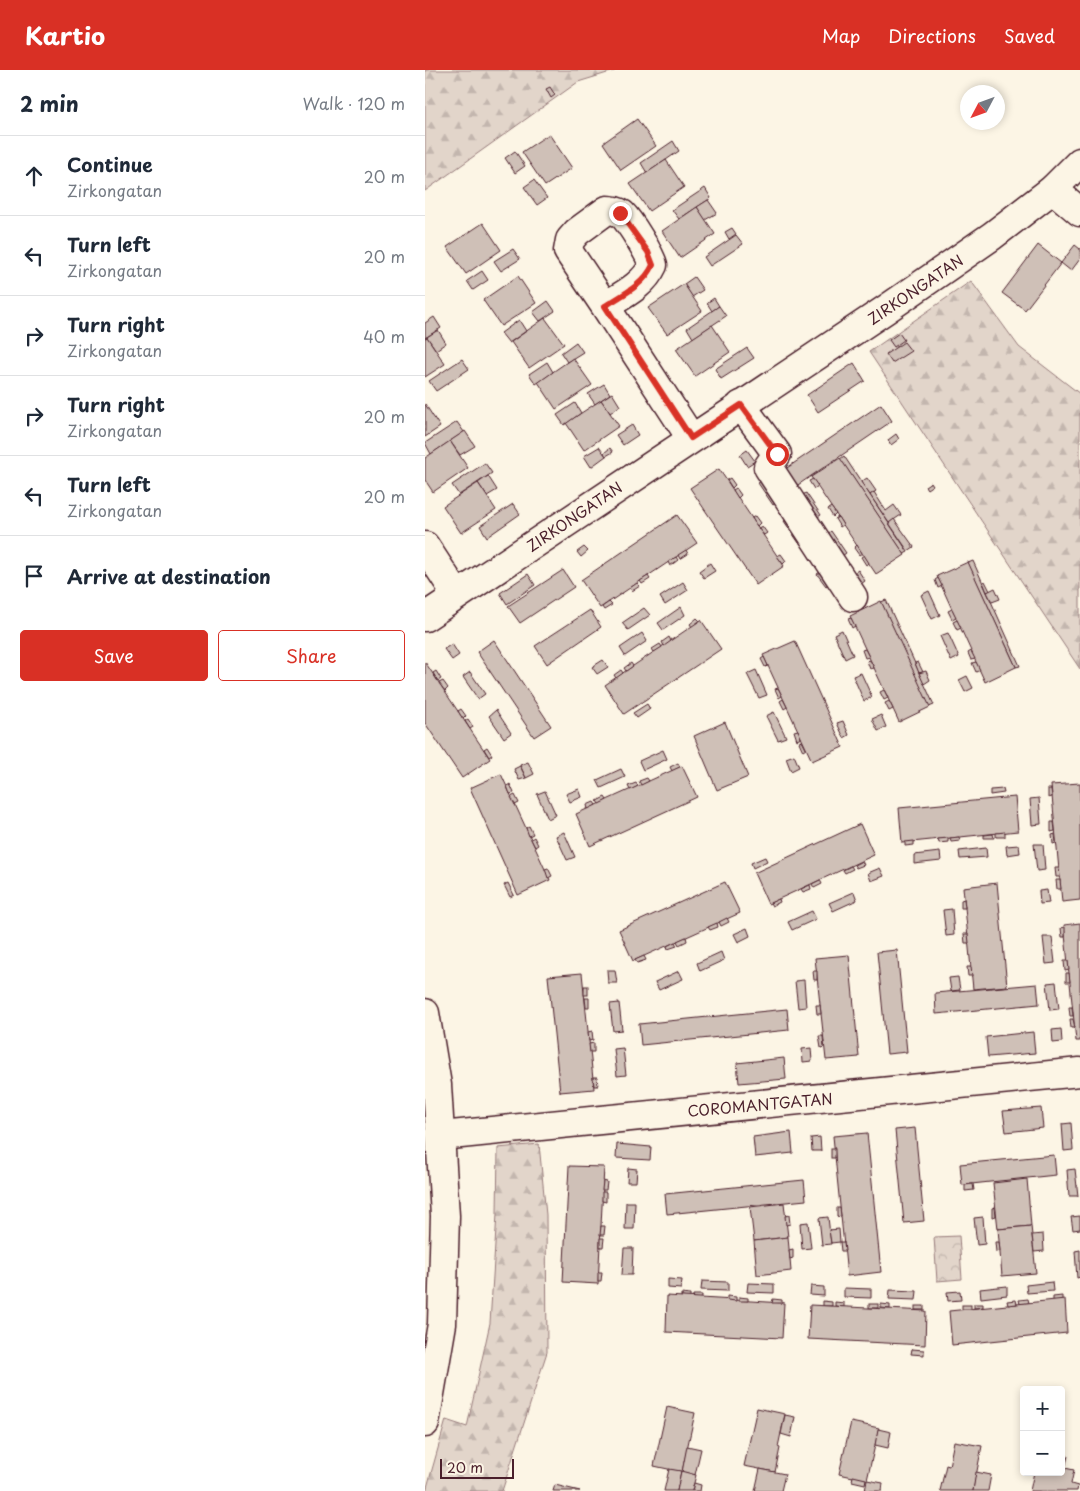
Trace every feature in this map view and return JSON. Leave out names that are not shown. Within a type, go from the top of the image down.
[{"type":"street","name":"ZIRKONGATAN","points":[[425,616],[885,310],[967,253],[1053,189],[1080,162]]},
{"type":"street","points":[[1053,189],[1080,212]]},
{"type":"street","points":[[605,306],[691,438]]},
{"type":"street","points":[[741,405],[777,454],[768,467],[853,597]]},
{"type":"street","points":[[425,546],[457,595]]},
{"type":"street","points":[[425,1014],[437,1085],[445,1216],[442,1324],[426,1413]]},
{"type":"street","name":"COROMANTGATAN","points":[[441,1136],[1080,1072]]},
{"type":"green space","points":[[425,70],[617,70],[578,82],[425,191]]},
{"type":"green space","points":[[971,281],[1019,347],[1080,394],[1080,669],[869,352]]},
{"type":"green space","points":[[539,1144],[546,1215],[547,1352],[502,1491],[426,1491],[446,1420],[467,1427],[490,1323],[497,1214],[498,1148]]},
{"type":"green space","points":[[959,1236],[962,1279],[937,1281],[934,1237]]},
{"type":"building","points":[[550,87],[555,95],[551,98],[546,89]]},
{"type":"building","points":[[637,119],[656,146],[621,170],[603,143]]},
{"type":"building","points":[[549,134],[572,168],[545,186],[522,152]]},
{"type":"building","points":[[673,141],[679,151],[647,173],[641,163]]},
{"type":"building","points":[[515,151],[525,166],[515,173],[505,158]]},
{"type":"building","points":[[666,160],[684,187],[649,211],[630,184]]},
{"type":"building","points":[[534,180],[547,198],[537,205],[524,187]]},
{"type":"building","points":[[705,188],[711,198],[679,219],[672,210]]},
{"type":"building","points":[[708,200],[717,213],[705,220],[697,207]]},
{"type":"building","points":[[697,207],[715,234],[680,258],[662,231]]},
{"type":"building","points":[[483,223],[501,250],[466,274],[447,247]]},
{"type":"building","points":[[732,228],[736,234],[729,239],[725,232]]},
{"type":"building","points":[[736,235],[743,244],[710,266],[704,257]]},
{"type":"building","points":[[1038,245],[1061,263],[1025,310],[1002,293]]},
{"type":"building","points":[[1075,245],[1080,249],[1080,259],[1071,271],[1061,263]]},
{"type":"building","points":[[513,249],[520,259],[501,271],[494,261]]},
{"type":"building","points":[[482,271],[488,280],[473,290],[467,281]]},
{"type":"building","points":[[518,276],[536,303],[501,326],[483,300]]},
{"type":"building","points":[[694,277],[703,290],[692,297],[684,284]]},
{"type":"building","points":[[684,284],[702,311],[667,334],[648,308]]},
{"type":"building","points":[[714,298],[719,306],[712,311],[707,303]]},
{"type":"building","points":[[548,301],[555,311],[540,321],[533,312]]},
{"type":"building","points":[[719,306],[726,316],[693,338],[687,328]]},
{"type":"building","points":[[434,317],[441,328],[425,338],[425,323]]},
{"type":"building","points":[[545,318],[564,344],[529,368],[511,342]]},
{"type":"building","points":[[519,320],[526,331],[509,343],[501,333]]},
{"type":"building","points":[[712,325],[730,352],[695,376],[676,349]]},
{"type":"building","points":[[438,330],[446,343],[436,350],[427,337]]},
{"type":"building","points":[[899,333],[904,340],[894,347],[889,340]]},
{"type":"building","points":[[427,337],[445,364],[425,377],[425,338]]},
{"type":"building","points":[[576,342],[583,352],[567,362],[561,353]]},
{"type":"building","points":[[904,342],[911,351],[892,363],[886,354]]},
{"type":"building","points":[[747,348],[754,358],[721,379],[715,369]]},
{"type":"building","points":[[573,358],[592,385],[556,409],[538,382]]},
{"type":"building","points":[[462,359],[469,369],[436,391],[429,381]]},
{"type":"building","points":[[547,362],[553,372],[536,384],[529,374]]},
{"type":"building","points":[[854,363],[865,381],[818,412],[807,395]]},
{"type":"building","points":[[604,384],[610,394],[595,404],[588,394]]},
{"type":"building","points":[[612,393],[620,406],[610,413],[601,400]]},
{"type":"building","points":[[601,400],[619,426],[584,450],[566,423]]},
{"type":"building","points":[[575,403],[581,413],[564,425],[557,415]]},
{"type":"building","points":[[425,404],[440,427],[425,437]]},
{"type":"building","points":[[881,404],[892,421],[792,489],[781,472]]},
{"type":"building","points":[[457,422],[464,432],[431,454],[425,443]]},
{"type":"building","points":[[632,425],[638,435],[623,445],[616,435]]},
{"type":"building","points":[[465,431],[475,446],[460,455],[450,441]]},
{"type":"building","points":[[896,434],[899,439],[891,445],[888,440]]},
{"type":"building","points":[[450,441],[468,468],[433,492],[425,480],[425,458]]},
{"type":"building","points":[[599,447],[606,456],[591,467],[584,456]]},
{"type":"building","points":[[610,448],[613,452],[606,456],[604,453]]},
{"type":"building","points":[[747,450],[755,461],[747,466],[740,455]]},
{"type":"building","points":[[844,456],[908,552],[904,554],[840,459]]},
{"type":"building","points":[[840,458],[905,555],[876,574],[811,477]]},
{"type":"building","points":[[485,463],[492,473],[459,495],[452,485]]},
{"type":"building","points":[[719,469],[784,566],[756,585],[690,488]]},
{"type":"building","points":[[488,476],[497,490],[487,496],[478,483]]},
{"type":"building","points":[[730,478],[735,485],[732,488],[727,480]]},
{"type":"building","points":[[766,478],[780,500],[773,505],[758,483]]},
{"type":"building","points":[[867,478],[876,491],[870,495],[861,482]]},
{"type":"building","points":[[813,479],[818,486],[814,489],[809,481]]},
{"type":"building","points":[[931,482],[933,485],[927,489],[925,486]]},
{"type":"building","points":[[478,483],[496,510],[461,533],[443,506]]},
{"type":"building","points":[[736,488],[741,495],[738,498],[733,490]]},
{"type":"building","points":[[874,492],[886,511],[894,505],[901,515],[889,523],[870,495]]},
{"type":"building","points":[[806,493],[821,515],[813,520],[798,498]]},
{"type":"building","points":[[513,504],[520,514],[487,537],[480,526]]},
{"type":"building","points":[[831,507],[836,514],[833,517],[828,509]]},
{"type":"building","points":[[677,515],[697,543],[600,608],[581,580]]},
{"type":"building","points":[[755,516],[760,523],[757,526],[752,518]]},
{"type":"building","points":[[791,516],[806,538],[799,543],[784,521]]},
{"type":"building","points":[[838,517],[843,525],[840,527],[835,519]]},
{"type":"building","points":[[894,519],[914,547],[908,551],[889,523]]},
{"type":"building","points":[[762,526],[767,533],[764,535],[758,528]]},
{"type":"building","points":[[831,531],[846,553],[839,558],[824,537]]},
{"type":"building","points":[[857,545],[862,553],[859,555],[854,548]]},
{"type":"building","points":[[584,547],[588,551],[581,557],[577,552]]},
{"type":"building","points":[[686,550],[688,554],[680,559],[678,555]]},
{"type":"building","points":[[781,554],[786,561],[783,564],[777,556]]},
{"type":"building","points":[[864,555],[869,563],[866,565],[861,557]]},
{"type":"building","points":[[676,557],[678,560],[670,566],[668,562]]},
{"type":"building","points":[[973,561],[1020,666],[1016,667],[968,563]]},
{"type":"building","points":[[968,562],[1016,667],[985,682],[937,576]]},
{"type":"building","points":[[710,563],[715,571],[704,578],[699,571]]},
{"type":"building","points":[[826,568],[834,581],[826,586],[817,574]]},
{"type":"building","points":[[563,570],[574,587],[520,623],[508,606]]},
{"type":"building","points":[[858,570],[865,581],[858,586],[850,576]]},
{"type":"building","points":[[528,574],[535,585],[507,604],[500,593]]},
{"type":"building","points":[[648,576],[650,579],[642,584],[640,581]]},
{"type":"building","points":[[938,578],[942,586],[938,588],[935,580]]},
{"type":"building","points":[[985,581],[990,591],[987,592],[983,582]]},
{"type":"building","points":[[683,582],[688,590],[665,605],[660,597]]},
{"type":"building","points":[[637,583],[640,586],[632,591],[630,588]]},
{"type":"building","points":[[995,588],[1000,599],[992,602],[987,592]]},
{"type":"building","points":[[929,591],[940,615],[932,619],[921,595]]},
{"type":"building","points":[[886,600],[934,705],[929,707],[881,602]]},
{"type":"building","points":[[881,601],[930,707],[899,722],[850,616]]},
{"type":"building","points":[[609,602],[612,605],[604,610],[602,607]]},
{"type":"building","points":[[681,607],[685,615],[663,630],[658,623]]},
{"type":"building","points":[[644,608],[650,615],[628,630],[622,623]]},
{"type":"building","points":[[952,609],[956,617],[952,619],[948,611]]},
{"type":"building","points":[[590,610],[601,627],[547,664],[535,646]]},
{"type":"building","points":[[697,618],[700,621],[692,627],[690,624]]},
{"type":"building","points":[[851,618],[855,626],[852,628],[848,619]]},
{"type":"building","points":[[701,620],[721,649],[624,714],[605,685]]},
{"type":"building","points":[[957,620],[961,628],[957,630],[953,622]]},
{"type":"building","points":[[842,630],[853,655],[845,659],[834,634]]},
{"type":"building","points":[[642,633],[647,641],[625,656],[620,648]]},
{"type":"building","points":[[948,633],[959,657],[951,661],[940,636]]},
{"type":"building","points":[[669,637],[671,641],[664,646],[662,642]]},
{"type":"building","points":[[494,640],[551,726],[534,737],[477,652]]},
{"type":"building","points":[[795,641],[843,747],[812,761],[763,655]]},
{"type":"building","points":[[452,644],[459,655],[452,660],[444,649]]},
{"type":"building","points":[[660,644],[662,647],[654,652],[652,649]]},
{"type":"building","points":[[865,649],[869,657],[865,658],[862,650]]},
{"type":"building","points":[[971,651],[975,659],[971,660],[968,653]]},
{"type":"building","points":[[764,657],[768,666],[765,667],[761,659]]},
{"type":"building","points":[[603,660],[608,667],[597,674],[592,667]]},
{"type":"building","points":[[870,660],[874,668],[870,669],[867,661]]},
{"type":"building","points":[[425,662],[490,759],[462,778],[425,723]]},
{"type":"building","points":[[918,662],[923,672],[919,673],[915,663]]},
{"type":"building","points":[[976,662],[980,670],[976,672],[972,663]]},
{"type":"building","points":[[631,663],[633,666],[626,671],[624,668]]},
{"type":"building","points":[[621,670],[623,673],[616,678],[614,675]]},
{"type":"building","points":[[756,670],[767,695],[759,698],[747,674]]},
{"type":"building","points":[[436,671],[441,679],[438,681],[433,673]]},
{"type":"building","points":[[926,671],[930,680],[924,684],[919,673]]},
{"type":"building","points":[[470,672],[485,694],[478,699],[463,677]]},
{"type":"building","points":[[861,673],[872,697],[864,701],[853,676]]},
{"type":"building","points":[[967,676],[973,688],[965,692],[959,680]]},
{"type":"building","points":[[443,681],[448,688],[445,691],[439,683]]},
{"type":"building","points":[[778,688],[782,696],[779,698],[775,689]]},
{"type":"building","points":[[884,690],[888,698],[884,700],[880,692]]},
{"type":"building","points":[[783,699],[787,707],[784,709],[780,701]]},
{"type":"building","points":[[889,701],[893,709],[889,711],[885,703]]},
{"type":"building","points":[[647,704],[650,709],[637,718],[633,713]]},
{"type":"building","points":[[461,709],[466,716],[463,719],[458,711]]},
{"type":"building","points":[[496,710],[511,733],[504,738],[489,716]]},
{"type":"building","points":[[774,712],[786,737],[778,740],[766,716]]},
{"type":"building","points":[[881,715],[886,727],[878,731],[872,719]]},
{"type":"building","points":[[468,719],[473,727],[470,729],[465,721]]},
{"type":"building","points":[[843,721],[849,735],[844,738],[837,723]]},
{"type":"building","points":[[725,722],[748,777],[717,790],[694,736]]},
{"type":"building","points":[[798,730],[801,738],[797,740],[794,731]]},
{"type":"building","points":[[802,741],[806,749],[803,751],[799,742]]},
{"type":"building","points":[[487,747],[492,755],[489,757],[484,749]]},
{"type":"building","points":[[663,750],[667,759],[643,770],[639,761]]},
{"type":"building","points":[[794,755],[799,767],[791,771],[786,758]]},
{"type":"building","points":[[528,762],[534,774],[526,778],[520,765]]},
{"type":"building","points":[[678,763],[680,767],[672,771],[670,767]]},
{"type":"building","points":[[520,766],[526,778],[519,780],[514,769]]},
{"type":"building","points":[[682,766],[697,797],[590,846],[576,814]]},
{"type":"building","points":[[621,769],[625,777],[601,788],[597,780]]},
{"type":"building","points":[[501,774],[550,880],[518,895],[470,788]]},
{"type":"building","points":[[647,778],[649,781],[641,785],[639,781]]},
{"type":"building","points":[[636,783],[638,786],[630,790],[628,786]]},
{"type":"building","points":[[1080,783],[1080,900],[1062,902],[1051,785]]},
{"type":"building","points":[[510,784],[514,793],[510,794],[507,786]]},
{"type":"building","points":[[579,789],[582,797],[570,802],[566,794]]},
{"type":"building","points":[[1003,789],[1004,793],[990,795],[990,790]]},
{"type":"building","points":[[1048,789],[1051,789],[1052,797],[1048,798]]},
{"type":"building","points":[[545,791],[556,815],[548,819],[537,794]]},
{"type":"building","points":[[515,795],[519,803],[515,805],[511,797]]},
{"type":"building","points":[[605,797],[607,800],[599,804],[597,801]]},
{"type":"building","points":[[1015,797],[1018,831],[902,843],[899,808]]},
{"type":"building","points":[[1039,798],[1041,824],[1032,825],[1030,799]]},
{"type":"building","points":[[594,802],[596,805],[588,809],[587,805]]},
{"type":"building","points":[[1051,822],[1054,822],[1055,831],[1051,832]]},
{"type":"building","points":[[860,824],[874,855],[768,904],[754,873]]},
{"type":"building","points":[[529,826],[533,834],[529,836],[526,828]]},
{"type":"building","points":[[564,832],[575,857],[567,860],[556,836]]},
{"type":"building","points":[[1005,832],[1005,837],[996,837],[996,833]]},
{"type":"building","points":[[993,834],[994,838],[984,838],[984,835]]},
{"type":"building","points":[[1055,834],[1056,843],[1053,844],[1052,835]]},
{"type":"building","points":[[534,837],[538,845],[535,847],[531,839]]},
{"type":"building","points":[[959,837],[960,841],[951,842],[950,838]]},
{"type":"building","points":[[948,838],[948,842],[939,843],[938,839]]},
{"type":"building","points":[[914,841],[914,845],[905,846],[905,842]]},
{"type":"building","points":[[1034,844],[1043,844],[1045,870],[1037,871]]},
{"type":"building","points":[[1019,845],[1020,853],[1007,855],[1006,846]]},
{"type":"building","points":[[986,848],[987,857],[960,859],[959,851]]},
{"type":"building","points":[[940,852],[941,861],[914,864],[914,855]]},
{"type":"building","points":[[765,857],[767,861],[753,868],[751,863]]},
{"type":"building","points":[[862,861],[864,865],[856,868],[854,865]]},
{"type":"building","points":[[851,866],[853,869],[845,873],[843,870]]},
{"type":"building","points":[[548,868],[552,876],[548,878],[545,869]]},
{"type":"building","points":[[880,868],[884,876],[871,881],[868,873]]},
{"type":"building","points":[[1055,868],[1059,868],[1060,877],[1056,877]]},
{"type":"building","points":[[820,880],[822,884],[814,888],[812,884]]},
{"type":"building","points":[[1056,880],[1060,880],[1061,889],[1057,889]]},
{"type":"building","points":[[725,882],[740,913],[633,961],[619,930]]},
{"type":"building","points":[[508,883],[514,895],[510,897],[504,885]]},
{"type":"building","points":[[997,883],[1007,986],[973,989],[963,887]]},
{"type":"building","points":[[810,885],[811,889],[803,892],[801,889]]},
{"type":"building","points":[[1047,890],[1049,903],[1040,904],[1039,891]]},
{"type":"building","points":[[854,892],[857,900],[833,911],[829,903]]},
{"type":"building","points":[[779,899],[780,902],[772,906],[770,903]]},
{"type":"building","points":[[964,899],[965,908],[961,908],[961,900]]},
{"type":"building","points":[[952,909],[954,935],[946,936],[943,910]]},
{"type":"building","points":[[812,911],[816,919],[792,930],[788,922]]},
{"type":"building","points":[[727,918],[729,922],[721,926],[719,922]]},
{"type":"building","points":[[717,923],[718,927],[710,930],[708,927]]},
{"type":"building","points":[[1080,923],[1080,1041],[1076,1041],[1064,925]]},
{"type":"building","points":[[1065,927],[1065,937],[1062,937],[1061,928]]},
{"type":"building","points":[[747,928],[750,936],[738,942],[734,934]]},
{"type":"building","points":[[964,934],[968,934],[969,943],[965,943]]},
{"type":"building","points":[[686,937],[687,941],[679,945],[677,941]]},
{"type":"building","points":[[1043,937],[1052,937],[1055,963],[1046,964]]},
{"type":"building","points":[[675,942],[677,946],[668,949],[667,946]]},
{"type":"building","points":[[897,950],[907,1052],[887,1054],[877,952]]},
{"type":"building","points":[[721,952],[724,960],[700,971],[697,963]]},
{"type":"building","points":[[849,955],[859,1057],[826,1060],[815,958]]},
{"type":"building","points":[[644,956],[646,960],[637,963],[635,960]]},
{"type":"building","points":[[1064,961],[1068,961],[1069,970],[1065,971]]},
{"type":"building","points":[[967,967],[971,967],[972,976],[968,976]]},
{"type":"building","points":[[607,970],[615,970],[617,983],[608,983]]},
{"type":"building","points":[[679,971],[683,979],[659,990],[655,982]]},
{"type":"building","points":[[813,971],[817,971],[817,980],[814,980]]},
{"type":"building","points":[[582,973],[594,1089],[560,1092],[548,976]]},
{"type":"building","points":[[1066,973],[1069,973],[1070,982],[1066,982]]},
{"type":"building","points":[[958,977],[960,990],[951,991],[949,978]]},
{"type":"building","points":[[804,980],[806,1007],[798,1008],[795,981]]},
{"type":"building","points":[[1056,982],[1059,1009],[1050,1010],[1047,983]]},
{"type":"building","points":[[1037,984],[1039,1004],[936,1014],[935,993]]},
{"type":"building","points":[[584,986],[588,986],[588,995],[584,995]]},
{"type":"building","points":[[585,998],[589,998],[589,1007],[586,1007]]},
{"type":"building","points":[[619,1003],[622,1030],[613,1031],[610,1004]]},
{"type":"building","points":[[816,1005],[820,1005],[821,1014],[817,1014]]},
{"type":"building","points":[[1069,1007],[1072,1007],[1073,1016],[1070,1016]]},
{"type":"building","points":[[787,1009],[789,1030],[641,1045],[639,1024]]},
{"type":"building","points":[[1070,1019],[1073,1019],[1075,1028],[1071,1028]]},
{"type":"building","points":[[1061,1029],[1062,1042],[1053,1043],[1052,1030]]},
{"type":"building","points":[[592,1031],[593,1040],[589,1041],[588,1032]]},
{"type":"building","points":[[1033,1032],[1035,1053],[988,1057],[986,1037]]},
{"type":"building","points":[[819,1036],[823,1036],[824,1047],[821,1048]]},
{"type":"building","points":[[594,1043],[594,1052],[590,1052],[589,1044]]},
{"type":"building","points":[[623,1048],[626,1075],[617,1076],[614,1049]]},
{"type":"building","points":[[811,1048],[812,1061],[803,1062],[802,1049]]},
{"type":"building","points":[[784,1058],[786,1079],[739,1083],[737,1063]]},
{"type":"building","points":[[593,1077],[597,1077],[598,1086],[594,1086]]},
{"type":"building","points":[[1041,1108],[1043,1128],[1006,1132],[1003,1111]]},
{"type":"building","points":[[1071,1123],[1073,1150],[1064,1151],[1062,1124]]},
{"type":"building","points":[[915,1128],[924,1221],[904,1223],[895,1130]]},
{"type":"building","points":[[791,1132],[793,1153],[755,1157],[753,1137]]},
{"type":"building","points":[[867,1133],[881,1272],[847,1276],[833,1136]]},
{"type":"building","points":[[820,1137],[821,1151],[812,1151],[811,1138]]},
{"type":"building","points":[[617,1144],[651,1147],[650,1160],[616,1158]]},
{"type":"building","points":[[831,1149],[835,1149],[835,1158],[831,1158]]},
{"type":"building","points":[[1054,1155],[1056,1175],[962,1185],[960,1164]]},
{"type":"building","points":[[569,1166],[604,1167],[598,1284],[563,1282]]},
{"type":"building","points":[[628,1168],[637,1169],[636,1182],[627,1182]]},
{"type":"building","points":[[1075,1169],[1078,1196],[1069,1196],[1067,1170]]},
{"type":"building","points":[[1027,1179],[1031,1226],[998,1229],[993,1183]]},
{"type":"building","points":[[804,1180],[806,1200],[667,1214],[665,1194]]},
{"type":"building","points":[[603,1181],[607,1182],[606,1190],[602,1190]]},
{"type":"building","points":[[973,1184],[974,1190],[965,1191],[965,1185]]},
{"type":"building","points":[[602,1192],[606,1192],[606,1202],[602,1201]]},
{"type":"building","points":[[626,1202],[635,1202],[634,1229],[625,1229]]},
{"type":"building","points":[[784,1203],[788,1237],[754,1241],[750,1207]]},
{"type":"building","points":[[995,1207],[996,1216],[992,1217],[992,1208]]},
{"type":"building","points":[[837,1208],[840,1208],[841,1216],[837,1217]]},
{"type":"building","points":[[789,1215],[790,1224],[786,1225],[785,1216]]},
{"type":"building","points":[[1080,1216],[1080,1229],[1073,1230],[1071,1217]]},
{"type":"building","points":[[828,1217],[831,1244],[822,1245],[819,1218]]},
{"type":"building","points":[[983,1217],[985,1244],[977,1245],[974,1218]]},
{"type":"building","points":[[808,1222],[811,1248],[802,1249],[800,1223]]},
{"type":"building","points":[[601,1226],[605,1226],[604,1235],[600,1235]]},
{"type":"building","points":[[1031,1226],[1036,1273],[1002,1276],[998,1229]]},
{"type":"building","points":[[839,1229],[840,1242],[831,1243],[829,1230]]},
{"type":"building","points":[[1043,1234],[1044,1251],[1034,1252],[1032,1235]]},
{"type":"building","points":[[788,1237],[791,1271],[757,1275],[754,1241]]},
{"type":"building","points":[[600,1238],[604,1238],[603,1247],[600,1247]]},
{"type":"building","points":[[840,1242],[844,1242],[845,1251],[841,1251]]},
{"type":"building","points":[[995,1242],[999,1242],[1000,1251],[996,1252]]},
{"type":"building","points":[[624,1248],[633,1248],[632,1275],[622,1275]]},
{"type":"building","points":[[793,1249],[793,1258],[790,1259],[789,1250]]},
{"type":"building","points":[[1080,1250],[1080,1277],[1077,1278],[1075,1251]]},
{"type":"building","points":[[598,1272],[602,1272],[601,1281],[598,1281]]},
{"type":"building","points":[[668,1279],[682,1280],[681,1289],[668,1288]]},
{"type":"building","points":[[702,1281],[728,1282],[728,1291],[701,1290]]},
{"type":"building","points":[[1052,1282],[1053,1291],[1027,1293],[1026,1285]]},
{"type":"building","points":[[748,1283],[774,1284],[774,1293],[747,1292]]},
{"type":"building","points":[[811,1286],[824,1287],[824,1296],[810,1295]]},
{"type":"building","points":[[1007,1286],[1007,1295],[981,1298],[980,1289]]},
{"type":"building","points":[[844,1288],[871,1289],[871,1298],[844,1297]]},
{"type":"building","points":[[890,1290],[917,1291],[916,1300],[889,1299]]},
{"type":"building","points":[[960,1291],[961,1300],[948,1301],[947,1292]]},
{"type":"building","points":[[681,1294],[690,1295],[690,1298],[681,1297]]},
{"type":"building","points":[[693,1295],[702,1295],[702,1299],[693,1298]]},
{"type":"building","points":[[667,1296],[784,1303],[782,1338],[666,1332]]},
{"type":"building","points":[[727,1296],[736,1297],[736,1301],[727,1300]]},
{"type":"building","points":[[1062,1296],[1062,1300],[1053,1301],[1053,1297]]},
{"type":"building","points":[[739,1297],[748,1298],[748,1301],[739,1301]]},
{"type":"building","points":[[773,1299],[782,1300],[782,1303],[772,1303]]},
{"type":"building","points":[[1028,1299],[1029,1303],[1020,1304],[1019,1300]]},
{"type":"building","points":[[1065,1299],[1067,1333],[952,1345],[949,1311]]},
{"type":"building","points":[[1016,1300],[1017,1304],[1008,1305],[1007,1301]]},
{"type":"building","points":[[823,1301],[832,1302],[832,1306],[823,1306]]},
{"type":"building","points":[[835,1302],[844,1303],[844,1307],[835,1306]]},
{"type":"building","points":[[869,1304],[878,1304],[878,1308],[869,1308]]},
{"type":"building","points":[[881,1304],[890,1305],[890,1309],[881,1308]]},
{"type":"building","points":[[974,1304],[983,1304],[983,1307],[974,1308]]},
{"type":"building","points":[[810,1305],[926,1311],[925,1345],[808,1339]]},
{"type":"building","points":[[962,1305],[971,1305],[971,1309],[962,1309]]},
{"type":"building","points":[[915,1306],[924,1306],[924,1310],[915,1310]]},
{"type":"building","points":[[912,1349],[924,1350],[924,1355],[911,1354]]},
{"type":"building","points":[[667,1407],[695,1413],[682,1472],[654,1466]]},
{"type":"building","points":[[757,1408],[785,1414],[775,1472],[744,1466]]},
{"type":"building","points":[[785,1415],[795,1417],[791,1437],[781,1434]]},
{"type":"building","points":[[851,1422],[879,1428],[867,1480],[839,1474]]},
{"type":"building","points":[[878,1429],[891,1432],[888,1448],[875,1445]]},
{"type":"building","points":[[954,1441],[982,1446],[973,1491],[940,1491],[946,1465],[949,1466]]},
{"type":"building","points":[[687,1446],[701,1449],[695,1475],[682,1472]]},
{"type":"building","points":[[1065,1455],[1068,1456],[1065,1468]]},
{"type":"building","points":[[1065,1468],[1074,1470],[1071,1484],[1078,1486],[1077,1491],[1030,1491],[1033,1476],[1065,1476]]},
{"type":"building","points":[[669,1469],[681,1471],[677,1491],[664,1491]]},
{"type":"building","points":[[760,1469],[785,1474],[781,1491],[755,1491]]},
{"type":"building","points":[[681,1471],[696,1475],[692,1491],[677,1491]]},
{"type":"building","points":[[976,1472],[991,1475],[988,1491],[973,1491]]},
{"type":"building","points":[[853,1476],[866,1479],[865,1484],[852,1481]]},
{"type":"building","points":[[867,1480],[883,1483],[882,1491],[865,1491]]},
{"type":"building","points":[[694,1483],[701,1485],[700,1491],[692,1491]]},
{"type":"building","points":[[555,1485],[580,1491],[553,1491]]},
{"type":"route","points":[[620,213],[648,252],[653,265],[649,273],[638,284],[605,306],[691,438],[741,405],[777,454]]}]
